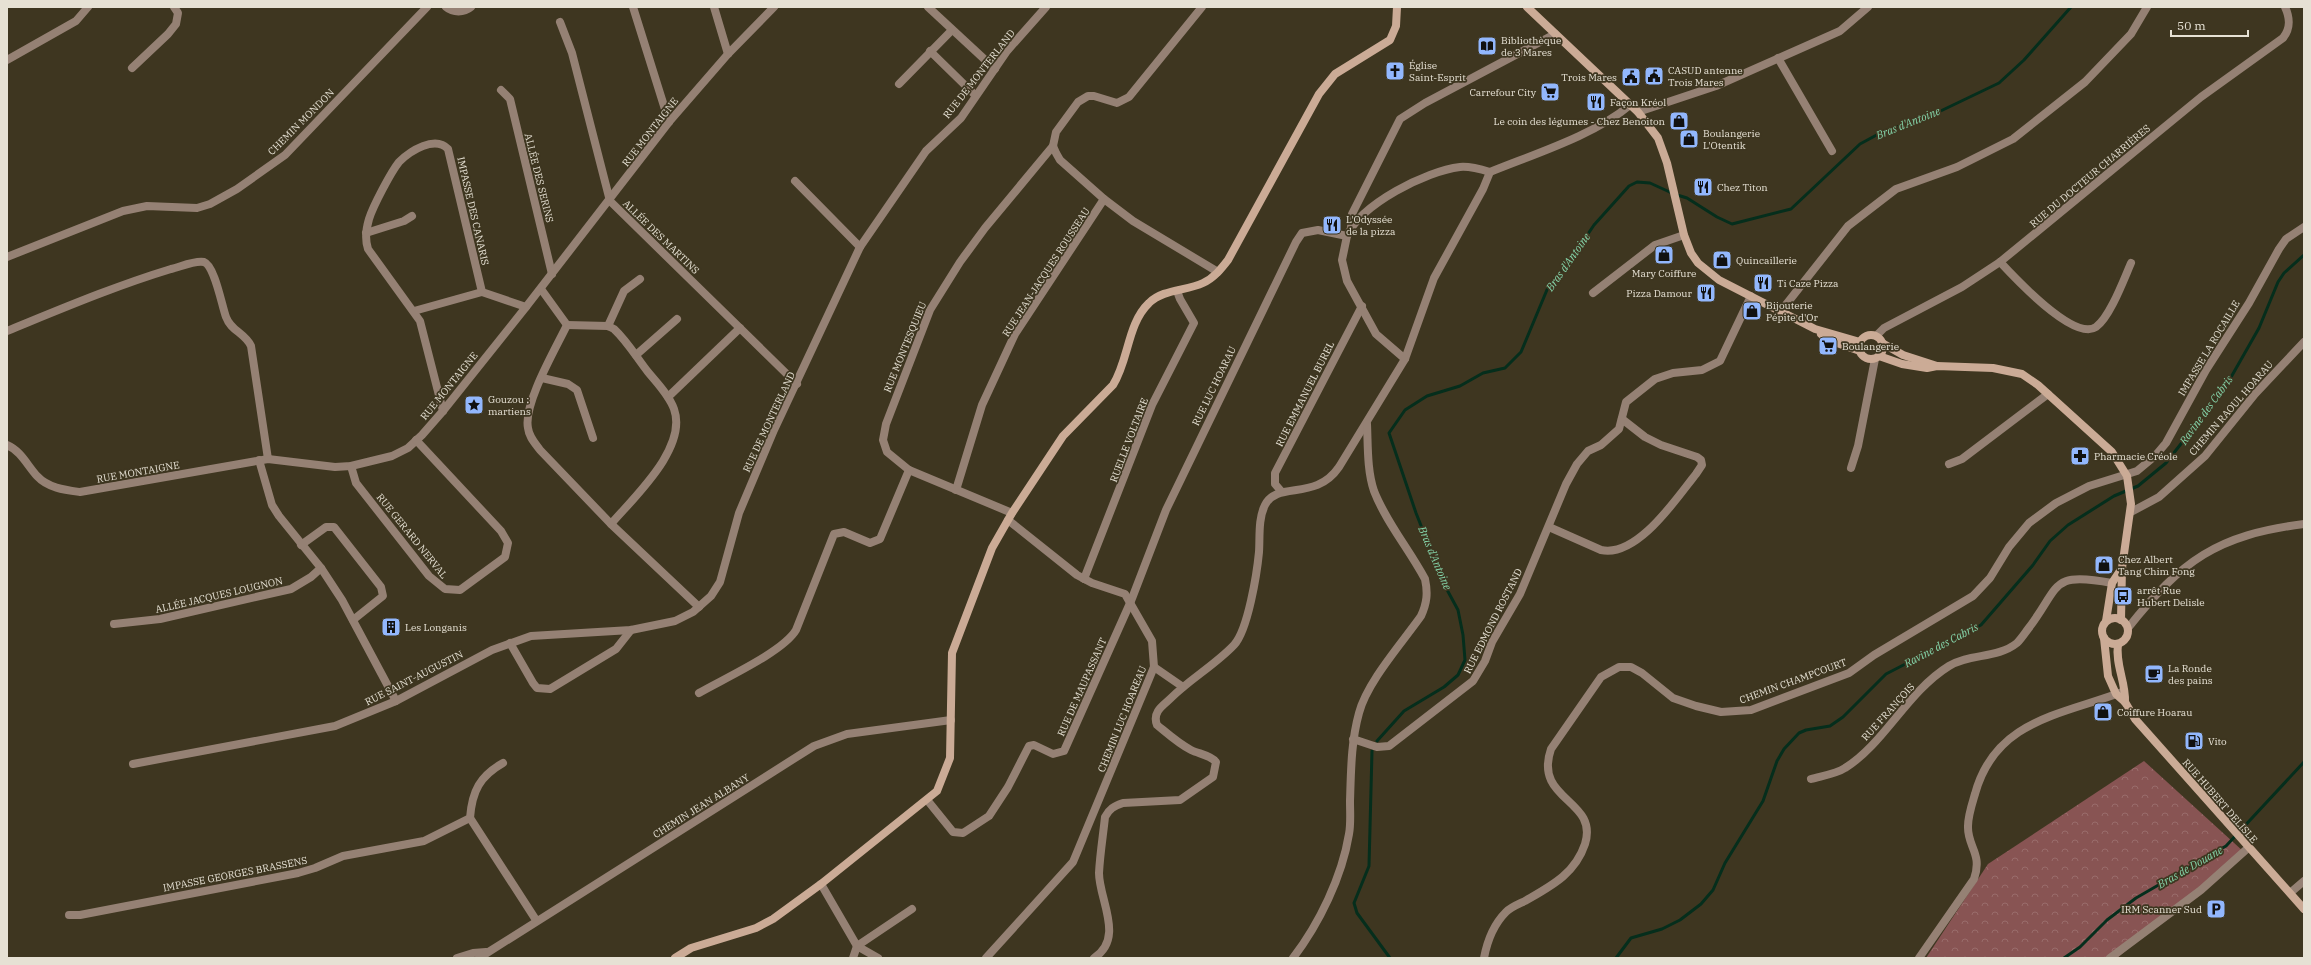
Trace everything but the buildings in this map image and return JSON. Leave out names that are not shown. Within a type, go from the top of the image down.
[{"type":"main road","points":[[675,958],[697,946],[756,928],[773,919],[821,884],[928,801],[937,791],[950,758],[952,653],[992,548],[1010,517],[1063,436],[1113,385],[1119,376],[1136,322],[1142,311],[1149,303],[1160,295],[1203,283],[1218,272],[1228,260],[1319,94],[1335,74],[1390,40],[1396,26],[1397,7]]},
{"type":"main road","points":[[1527,7],[1638,112],[1658,138],[1664,149],[1684,235],[1691,253],[1709,273],[1815,329],[1834,342],[1860,351]]},
{"type":"main road","points":[[1815,329],[1860,342],[1869,336],[1876,336],[1882,343],[1883,350],[1877,357],[1864,357],[1860,351],[1860,342]]},
{"type":"main road","name":"RUE HUBERT DELISLE","points":[[1882,343],[1903,355],[1937,366]]},
{"type":"main road","name":"RUE HUBERT DELISLE","points":[[1877,357],[1902,364],[1927,368],[1937,366],[1993,368],[2014,371],[2022,374],[2048,394],[2112,452],[2128,479],[2131,508],[2122,568],[2121,620]]},
{"type":"main road","name":"RUE HUBERT DELISLE","points":[[2122,568],[2112,583],[2106,622],[2102,629],[2108,676],[2116,694],[2125,702],[2135,719],[2304,909]]},
{"type":"main road","points":[[2106,622],[2111,619],[2121,620],[2128,628],[2127,636],[2118,644],[2117,661],[2125,691],[2125,702]]},
{"type":"main road","points":[[2104,638],[2110,643],[2118,644]]},
{"type":"street","points":[[7,60],[76,21],[88,7]]},
{"type":"street","points":[[132,68],[176,24],[178,13],[174,7]]},
{"type":"street","name":"CHEMIN MONDON","points":[[7,257],[130,209],[147,206],[197,208],[210,204],[236,189],[285,154],[427,7]]},
{"type":"street","points":[[446,7],[449,10],[463,12],[471,7]]},
{"type":"street","points":[[633,7],[669,122]]},
{"type":"street","points":[[714,7],[728,54]]},
{"type":"street","name":"RUE MONTAIGNE","points":[[7,444],[20,453],[42,481],[60,489],[80,492],[268,459],[335,467],[350,466],[392,456],[408,448],[443,411],[541,289],[610,201],[669,122],[728,54],[774,7]]},
{"type":"street","points":[[928,7],[995,69]]},
{"type":"street","name":"RUE DE MONTERLAND","points":[[699,607],[711,596],[720,582],[739,513],[774,430],[797,384],[860,247],[926,151],[960,118],[1007,51],[1046,7]]},
{"type":"street","name":"RUE MONTESQUIEU","points":[[1010,517],[956,490],[909,470],[887,452],[883,433],[930,310],[960,262],[985,228],[1053,146],[1056,132],[1084,98],[1094,96],[1117,104],[1129,98],[1202,7]]},
{"type":"street","points":[[1638,112],[1716,86],[1840,31],[1868,7]]},
{"type":"street","points":[[1781,311],[1848,226],[1896,189],[1957,167],[2013,139],[2085,82],[2131,34],[2147,7]]},
{"type":"street","name":"RUE DU DOCTEUR CHARRIÈRES","points":[[1876,336],[1884,328],[1962,287],[2000,262],[2201,97],[2283,38],[2287,33],[2289,24],[2285,7]]},
{"type":"street","name":"ALLÉE DES MARTINS","points":[[560,22],[572,53],[610,201],[797,384]]},
{"type":"street","points":[[899,84],[952,30]]},
{"type":"street","points":[[1405,359],[1380,339],[1347,281],[1342,267],[1342,260],[1352,214],[1400,119],[1425,103],[1555,34]]},
{"type":"street","points":[[930,51],[975,95]]},
{"type":"street","points":[[1778,58],[1832,151]]},
{"type":"street","name":"ALLÉE DES SERINS","points":[[501,90],[510,99],[552,274]]},
{"type":"street","points":[[1349,233],[1358,219],[1398,190],[1425,177],[1461,167],[1473,167],[1490,172],[1607,122],[1630,105]]},
{"type":"street","name":"IMPASSE DES CANARIS","points":[[443,411],[426,336],[420,321],[368,249],[366,234],[372,210],[398,163],[407,155],[430,144],[445,146],[450,153],[482,292]]},
{"type":"street","points":[[1053,146],[1060,160],[1104,199],[1133,221],[1218,272]]},
{"type":"street","points":[[1094,958],[1104,950],[1108,938],[1106,906],[1099,874],[1104,817],[1107,812],[1116,805],[1123,803],[1180,800],[1213,777],[1216,771],[1216,762],[1213,758],[1190,749],[1157,725],[1156,716],[1159,709],[1235,644],[1242,629],[1254,583],[1261,514],[1268,500],[1281,492],[1313,488],[1333,476],[1367,424],[1405,359],[1434,278],[1483,189],[1490,172]]},
{"type":"street","points":[[795,181],[860,247]]},
{"type":"street","name":"RUE JEAN-JACQUES ROUSSEAU","points":[[956,490],[982,405],[1015,334],[1104,199]]},
{"type":"street","points":[[366,234],[404,221],[412,216]]},
{"type":"street","name":"IMPASSE LA ROCAILLE","points":[[2128,479],[2155,456],[2166,443],[2206,370],[2249,303],[2279,249],[2286,240],[2304,227]]},
{"type":"street","name":"RUE LUC HOARAU","points":[[1131,601],[1166,510],[1296,242],[1302,233],[1311,230],[1349,233]]},
{"type":"street","points":[[1593,293],[1655,246],[1684,235]]},
{"type":"street","points":[[7,331],[128,282],[192,263],[203,262],[209,266],[213,275],[229,324],[244,334],[251,346],[268,459]]},
{"type":"street","points":[[2000,262],[2037,302],[2075,325],[2090,329],[2096,327],[2114,302],[2131,263]]},
{"type":"street","points":[[608,326],[624,291],[640,279]]},
{"type":"street","points":[[541,289],[567,325]]},
{"type":"street","name":"RUELLE VOLTAIRE","points":[[1084,579],[1152,405],[1194,323],[1180,299],[1177,290]]},
{"type":"street","points":[[414,311],[482,292],[526,307]]},
{"type":"street","name":"RUE EDMOND ROSTAND","points":[[1353,739],[1377,747],[1389,746],[1473,681],[1485,661],[1492,642],[1520,594],[1566,484],[1577,464],[1588,451],[1613,436],[1619,430],[1626,402],[1655,379],[1673,373],[1702,370],[1720,361],[1752,296]]},
{"type":"street","name":"RUE EMMANUEL BUREL","points":[[1281,492],[1275,484],[1275,474],[1362,306]]},
{"type":"street","points":[[636,356],[677,319]]},
{"type":"street","points":[[567,325],[579,324],[608,326],[617,332],[668,397],[676,420],[676,435],[670,449],[651,478],[611,524]]},
{"type":"street","points":[[567,325],[531,403],[527,419],[531,437],[540,450],[611,524],[699,607]]},
{"type":"street","points":[[668,397],[740,328]]},
{"type":"street","name":"CHEMIN RAOUL HOARAU","points":[[2131,508],[2159,497],[2205,456],[2259,389],[2304,342]]},
{"type":"street","points":[[1851,468],[1858,446],[1877,357]]},
{"type":"street","points":[[542,378],[568,384],[577,390],[593,438]]},
{"type":"street","points":[[1949,464],[1962,459],[2048,394]]},
{"type":"street","points":[[1549,527],[1601,550],[1609,551],[1624,548],[1652,526],[1702,465],[1701,460],[1697,457],[1661,445],[1645,437],[1622,419]]},
{"type":"street","points":[[1293,958],[1307,940],[1338,875],[1347,841],[1353,739],[1359,711],[1371,686],[1421,616],[1426,604],[1427,590],[1422,573],[1380,506],[1374,490],[1370,473],[1367,424]]},
{"type":"street","name":"RUE GERARD NERVAL","points":[[350,466],[356,483],[429,576],[445,589],[460,590],[505,557],[508,543],[501,530],[416,440]]},
{"type":"street","points":[[259,460],[272,505],[301,545],[321,568],[353,620],[396,701]]},
{"type":"street","points":[[699,693],[763,657],[790,638],[796,630],[834,534],[844,532],[864,542],[878,541],[909,470]]},
{"type":"street","name":"CHEMIN CHAMPCOURT","points":[[1484,958],[1493,930],[1506,912],[1563,878],[1579,860],[1587,833],[1586,823],[1582,814],[1555,789],[1549,775],[1547,761],[1551,749],[1601,677],[1619,667],[1631,667],[1673,698],[1696,706],[1721,712],[1751,710],[1849,673],[1874,655],[1973,596],[1990,578],[2009,547],[2029,523],[2056,503],[2090,486],[2128,479]]},
{"type":"street","name":"CHEMIN LUC HOAREAU","points":[[986,958],[1073,862],[1154,666],[1152,641],[1131,601],[1125,594],[1118,590],[1084,579],[1010,517]]},
{"type":"street","points":[[2128,628],[2153,597],[2191,562],[2211,549],[2231,539],[2279,527],[2304,524]]},
{"type":"street","points":[[301,545],[326,527],[334,527],[381,587],[383,596],[380,601],[353,620]]},
{"type":"street","name":"ALLÉE JACQUES LOUGNON","points":[[114,624],[160,619],[291,589],[308,580],[321,568]]},
{"type":"street","name":"RUE FRANÇOIS","points":[[1811,779],[1844,769],[1862,756],[1915,694],[1949,666],[1973,656],[2000,653],[2017,643],[2034,621],[2047,598],[2062,583],[2083,577],[2112,583]]},
{"type":"street","name":"RUE DE MAUPASSANT","points":[[928,801],[953,832],[963,833],[989,816],[996,807],[1029,746],[1034,745],[1053,754],[1064,751],[1131,601]]},
{"type":"street","name":"RUE SAINT-AUGUSTIN","points":[[133,764],[335,726],[396,701],[492,650],[531,636],[631,630],[675,621],[686,617],[699,607]]},
{"type":"street","points":[[510,643],[537,688],[550,689],[616,648],[631,630]]},
{"type":"street","points":[[1154,666],[1183,687]]},
{"type":"street","points":[[1920,958],[1974,879],[1978,869],[1978,858],[1968,826],[1978,784],[1992,758],[2003,745],[2031,723],[2059,712],[2125,691]]},
{"type":"street","name":"CHEMIN JEAN ALBANY","points":[[479,958],[536,920],[814,746],[830,739],[880,728],[951,720]]},
{"type":"street","points":[[503,764],[486,775],[479,782],[473,793],[470,818],[536,920]]},
{"type":"street","name":"IMPASSE GEORGES BRASSENS","points":[[69,915],[80,915],[298,873],[343,856],[424,841],[470,818]]},
{"type":"street","points":[[2110,958],[2201,890],[2246,845]]},
{"type":"street","points":[[2290,893],[2304,881]]},
{"type":"street","points":[[821,884],[857,946],[878,958]]},
{"type":"street","points":[[853,958],[857,946],[912,909]]},
{"type":"street","points":[[457,958],[473,953],[486,952]]},
{"type":"green space","points":[[2144,761],[2244,852],[2117,958],[1926,958],[1988,864]]},
{"type":"waterway","name":"Bras d'Antoine","points":[[1377,741],[1404,711],[1444,687],[1458,675],[1465,660],[1463,635],[1458,610],[1445,586],[1416,513],[1389,433],[1405,410],[1427,396],[1460,386],[1483,373],[1505,368],[1521,352],[1549,285],[1567,265],[1594,225],[1629,186],[1637,182],[1650,183],[1687,198],[1717,217],[1732,224],[1791,209],[1860,144],[1884,131],[1926,118],[1999,83],[2024,60],[2071,7]]},
{"type":"waterway","name":"Ravine des Cabris","points":[[1616,958],[1631,938],[1662,929],[1680,920],[1701,904],[1713,890],[1725,863],[1763,801],[1777,761],[1784,749],[1799,733],[1806,730],[1830,726],[1843,717],[1886,674],[1981,625],[2033,565],[2050,541],[2068,525],[2114,496],[2138,486],[2166,463],[2226,386],[2259,328],[2278,282],[2284,273],[2304,255]]},
{"type":"waterway","name":"Bras d'Antoine","points":[[1372,751],[1369,866],[1354,903],[1357,913],[1390,958]]},
{"type":"waterway","name":"Bras de Douane","points":[[2064,958],[2080,947],[2107,920],[2136,898],[2226,846],[2304,762]]},
{"type":"place","name":"Bibliothèque de 3 Mares","points":[[1487,46]]},
{"type":"place","name":"Église Saint-Esprit","points":[[1395,71]]},
{"type":"place","name":"CASUD antenne Trois Mares","points":[[1654,76]]},
{"type":"place","name":"Trois Mares","points":[[1631,77]]},
{"type":"place","name":"Carrefour City","points":[[1550,92]]},
{"type":"place","name":"Façon Kréol","points":[[1596,102]]},
{"type":"place","name":"Le coin des légumes - Chez Benoiton","points":[[1679,121]]},
{"type":"place","name":"Boulangerie L'Otentik","points":[[1689,139]]},
{"type":"place","name":"Chez Titon","points":[[1703,187]]},
{"type":"place","name":"L'Odyssée de la pizza","points":[[1332,225]]},
{"type":"place","name":"Mary Coiffure","points":[[1664,255]]},
{"type":"place","name":"Quincaillerie","points":[[1722,260]]},
{"type":"place","name":"Ti Caze Pizza","points":[[1763,283]]},
{"type":"place","name":"Pizza Damour","points":[[1706,293]]},
{"type":"place","name":"Bijouterie Pépite d'Or","points":[[1752,311]]},
{"type":"place","name":"Boulangerie","points":[[1828,346]]},
{"type":"place","name":"Gouzou : martiens","points":[[474,405]]},
{"type":"place","name":"Pharmacie Créole","points":[[2080,456]]},
{"type":"place","name":"Chez Albert Tang Chim Fong","points":[[2104,565]]},
{"type":"place","name":"arrêt Rue Hubert Delisle","points":[[2123,596]]},
{"type":"place","name":"Les Longanis","points":[[391,627]]},
{"type":"place","name":"La Ronde des pains","points":[[2154,674]]},
{"type":"place","name":"Coiffure Hoarau","points":[[2103,712]]},
{"type":"place","name":"Vito","points":[[2194,741]]},
{"type":"place","name":"IRM Scanner Sud","points":[[2216,909]]}]
